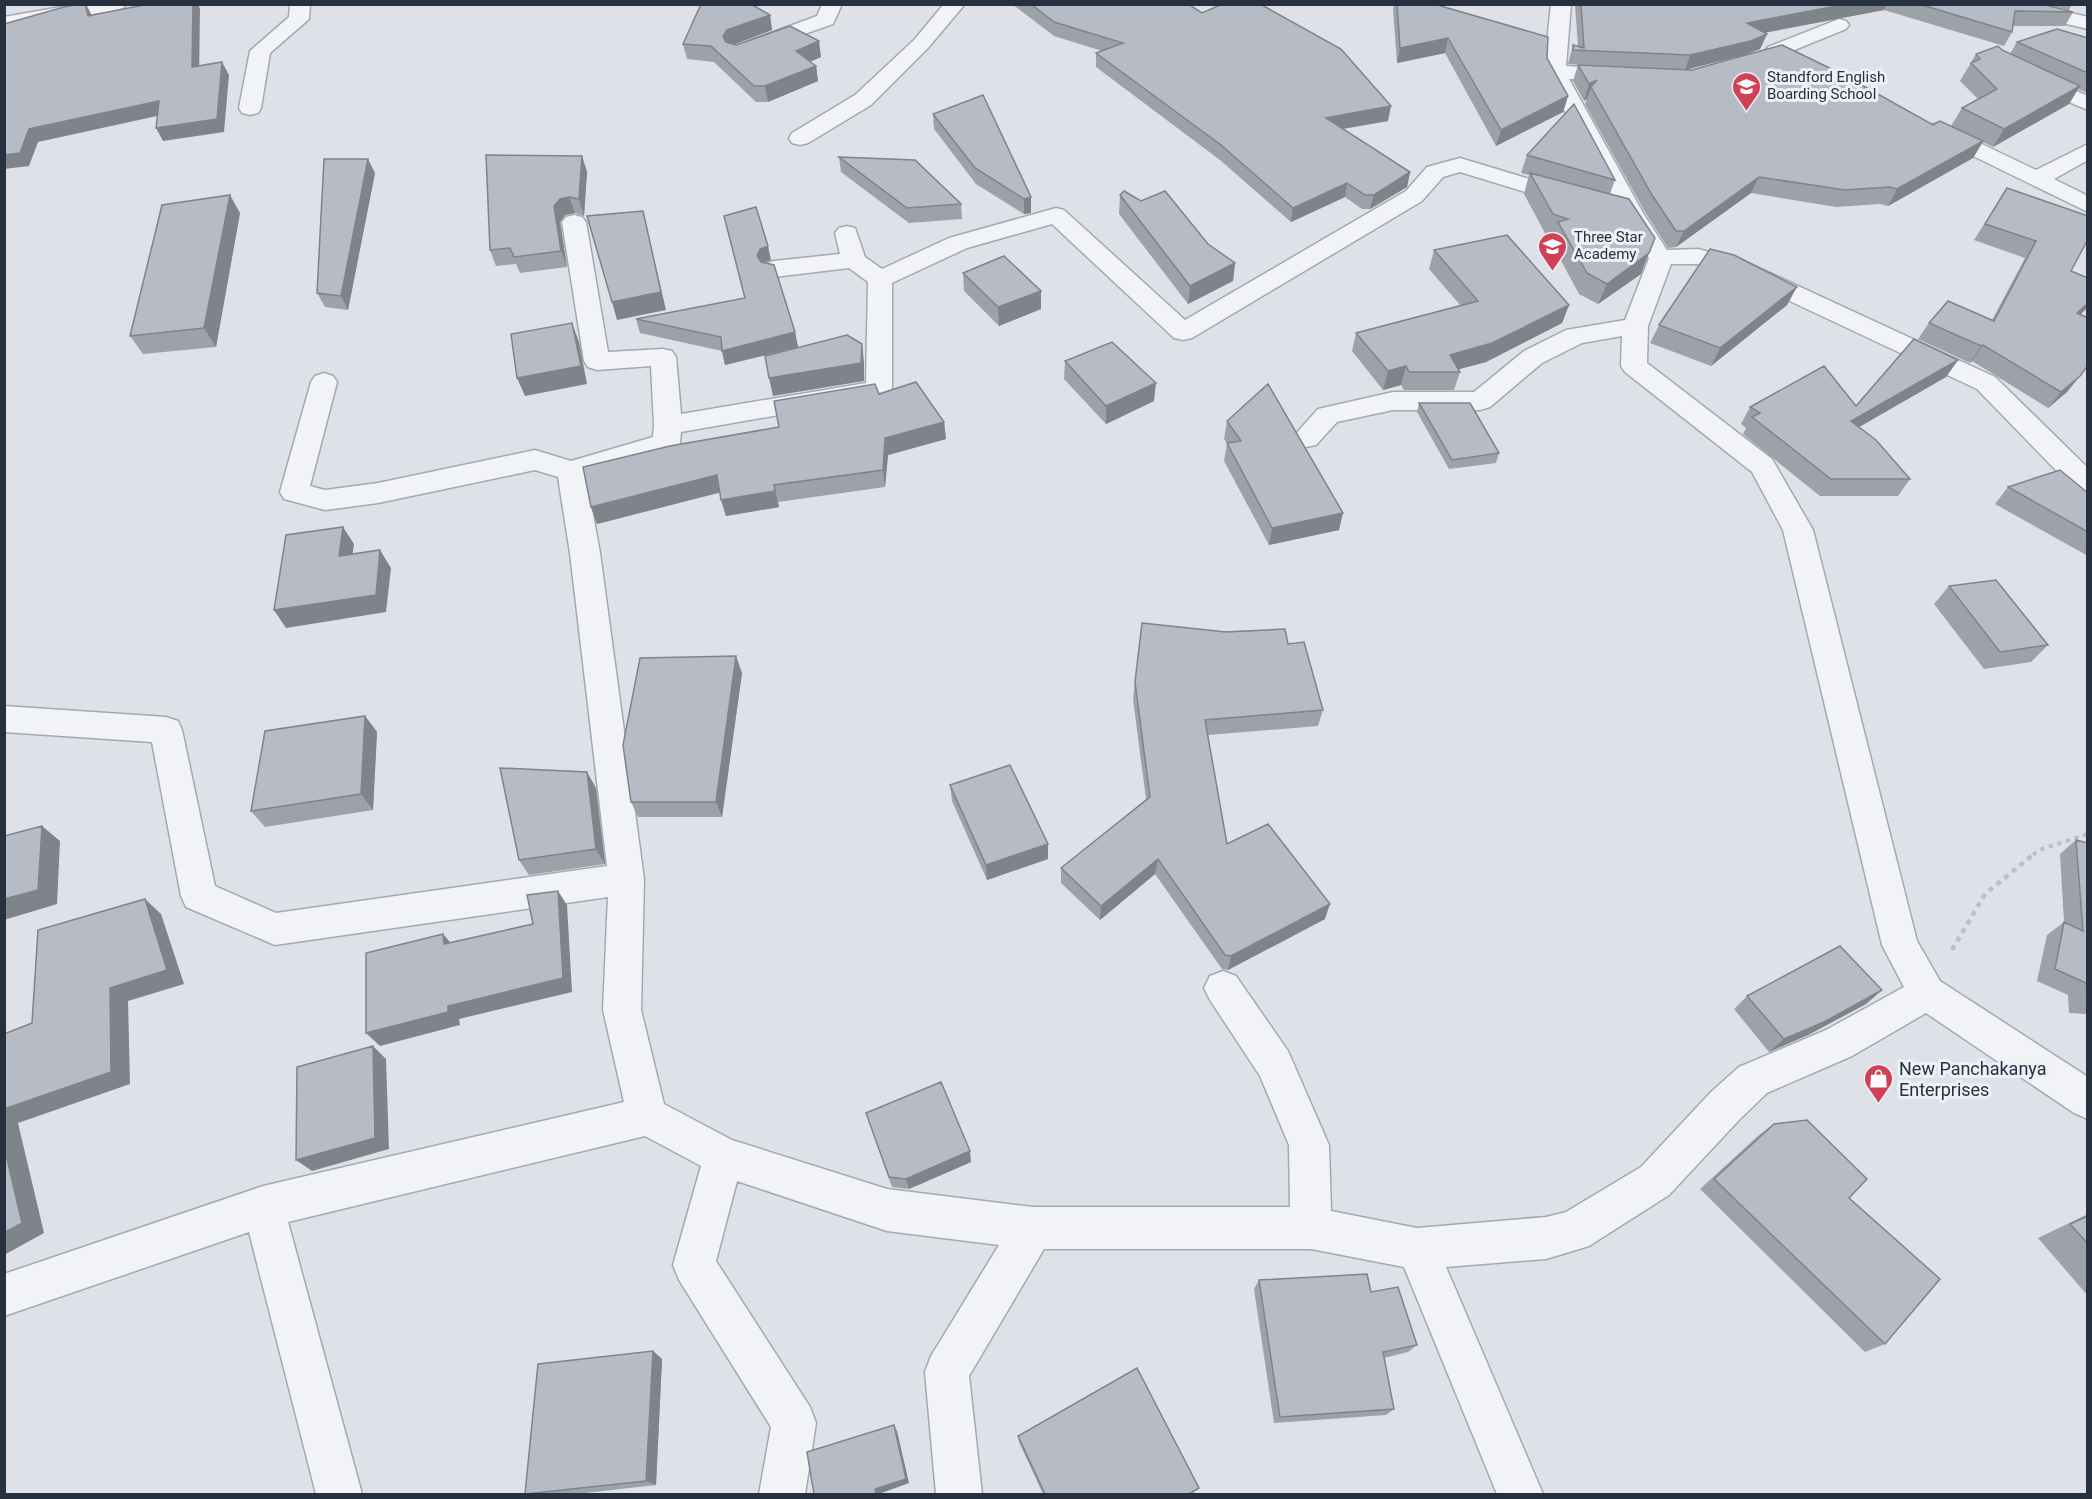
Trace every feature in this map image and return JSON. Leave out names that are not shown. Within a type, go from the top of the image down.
[{"type":"street","points":[[4,23],[116,4]]},
{"type":"street","points":[[250,108],[260,51],[300,19],[300,4]]},
{"type":"street","points":[[738,52],[826,20],[832,4]]},
{"type":"street","points":[[800,138],[863,100],[921,44],[955,4]]},
{"type":"street","points":[[1561,4],[1555,72],[1631,213],[1661,258]]},
{"type":"street","points":[[2004,4],[2088,23]]},
{"type":"street","points":[[1806,66],[1764,56],[1839,25]]},
{"type":"street","points":[[2009,66],[2088,104]]},
{"type":"street","points":[[1555,72],[1650,77]]},
{"type":"street","points":[[1911,117],[2088,204]]},
{"type":"street","points":[[2038,178],[2088,151]]},
{"type":"street","points":[[880,279],[958,243],[1056,215],[1183,332],[1414,196],[1435,172],[1460,165],[1631,213]]},
{"type":"street","points":[[324,381],[294,492],[325,500],[378,493],[536,460],[571,471],[666,443],[668,425],[663,357],[597,361],[574,222]]},
{"type":"street","points":[[847,233],[854,260],[880,279]]},
{"type":"street","points":[[1661,258],[1684,253],[1705,256],[1734,266],[1986,383],[2088,486]]},
{"type":"street","points":[[1661,258],[1635,326],[1634,366],[1762,466],[1798,530],[1900,945],[1927,993],[2088,1100]]},
{"type":"street","points":[[774,269],[854,260]]},
{"type":"street","points":[[668,425],[879,390],[880,279]]},
{"type":"street","points":[[1306,438],[1328,415],[1393,401],[1480,401],[1533,357],[1575,336],[1635,326]]},
{"type":"street","points":[[571,471],[585,553],[626,879],[622,1010],[647,1116]]},
{"type":"street","points":[[4,719],[166,730],[199,896],[275,929],[626,879]]},
{"type":"street","points":[[1223,988],[1274,1064],[1309,1145],[1311,1228]]},
{"type":"street","points":[[4,1295],[263,1207],[647,1116],[724,1157],[887,1210],[1034,1228],[1311,1228],[1417,1248],[1546,1238],[1574,1231],[1655,1181],[1725,1106],[1753,1080],[1839,1042],[1927,993]]},
{"type":"street","points":[[724,1157],[694,1265],[794,1423],[782,1494]]},
{"type":"street","points":[[263,1207],[339,1494]]},
{"type":"street","points":[[959,1494],[947,1372],[1034,1228]]},
{"type":"street","points":[[1417,1248],[1520,1494]]},
{"type":"path","points":[[1927,993],[1985,894],[2039,850],[2088,834]]},
{"type":"building","points":[[85,4],[88,16],[149,4],[193,4],[192,67],[222,62],[217,119],[156,128],[159,101],[29,129],[20,153],[4,155],[4,24]]},
{"type":"building","points":[[701,4],[751,4],[770,15],[727,30],[723,36],[726,42],[736,45],[790,26],[819,41],[796,51],[816,66],[765,86],[754,86],[711,46],[683,44]]},
{"type":"building","points":[[1031,4],[1188,4],[1202,13],[1222,4],[1260,4],[1341,49],[1391,106],[1326,118],[1410,172],[1374,195],[1365,195],[1347,183],[1293,208],[1221,145],[1096,53],[1123,43],[1054,22]]},
{"type":"building","points":[[1397,4],[1434,4],[1548,37],[1547,58],[1568,96],[1501,130],[1448,38],[1400,48]]},
{"type":"building","points":[[1581,4],[1847,4],[1747,23],[1767,34],[1751,41],[1690,55],[1573,50],[1573,45],[1584,48]]},
{"type":"building","points":[[1919,4],[2042,4],[2073,12],[2015,11],[2012,32]]},
{"type":"building","points":[[2057,29],[2088,38],[2088,73],[2017,42]]},
{"type":"building","points":[[1782,45],[1842,74],[1933,125],[1940,121],[1983,141],[1897,189],[1890,187],[1845,190],[1759,177],[1684,231],[1676,231],[1652,195],[1591,87],[1597,80],[1589,84],[1578,65],[1692,70]]},
{"type":"building","points":[[1998,46],[2002,50],[2080,86],[2004,129],[1962,108],[1997,89],[1971,63],[1980,59],[1976,54]]},
{"type":"building","points":[[983,95],[1031,197],[1024,199],[975,168],[933,114]]},
{"type":"building","points":[[1574,104],[1615,180],[1527,155]]},
{"type":"building","points":[[486,155],[582,156],[579,199],[569,197],[560,199],[554,206],[561,251],[514,257],[510,248],[490,250]]},
{"type":"building","points":[[839,157],[915,160],[961,204],[907,208]]},
{"type":"building","points":[[324,159],[368,159],[341,296],[317,293]]},
{"type":"building","points":[[1530,173],[1629,199],[1655,238],[1649,253],[1607,284],[1587,273],[1558,222],[1568,219],[1553,214]]},
{"type":"building","points":[[2007,188],[2088,216],[2088,239],[2071,271],[2088,278],[2088,303],[2077,313],[2088,318],[2088,365],[2080,376],[2061,392],[1983,345],[1929,323],[1948,301],[1994,321],[2036,241],[1985,224]]},
{"type":"building","points":[[1124,191],[1141,201],[1165,191],[1208,244],[1235,263],[1190,286],[1120,195]]},
{"type":"building","points":[[230,195],[204,328],[130,336],[162,205]]},
{"type":"building","points":[[756,207],[768,246],[760,249],[757,256],[761,262],[774,265],[795,332],[722,351],[721,337],[636,319],[745,298],[724,216]]},
{"type":"building","points":[[643,211],[661,292],[612,302],[587,216]]},
{"type":"building","points":[[1507,235],[1569,305],[1492,343],[1450,355],[1460,372],[1409,372],[1406,366],[1388,371],[1356,333],[1478,301],[1434,250]]},
{"type":"building","points":[[1710,249],[1734,255],[1797,287],[1720,348],[1659,325]]},
{"type":"building","points":[[1004,256],[1041,291],[998,307],[963,273]]},
{"type":"building","points":[[572,323],[581,366],[517,378],[511,334]]},
{"type":"building","points":[[847,335],[862,344],[861,363],[769,378],[765,356]]},
{"type":"building","points":[[1914,339],[1958,360],[1851,421],[1876,440],[1910,479],[1831,479],[1752,417],[1760,413],[1750,407],[1824,366],[1856,406]]},
{"type":"building","points":[[1112,342],[1156,383],[1106,406],[1065,361]]},
{"type":"building","points":[[916,382],[944,422],[885,438],[883,470],[774,485],[775,491],[721,500],[717,475],[591,507],[583,467],[670,446],[779,427],[774,401],[875,384],[879,394]]},
{"type":"building","points":[[1268,384],[1343,513],[1272,528],[1227,443],[1241,441],[1227,421]]},
{"type":"building","points":[[1419,403],[1470,403],[1499,453],[1452,460]]},
{"type":"building","points":[[2060,470],[2088,493],[2088,532],[2008,487]]},
{"type":"building","points":[[343,527],[339,556],[380,550],[376,595],[274,610],[286,535]]},
{"type":"building","points":[[1996,580],[2048,645],[2000,652],[1949,586]]},
{"type":"building","points":[[1142,623],[1226,632],[1285,629],[1288,644],[1304,642],[1323,710],[1205,720],[1227,844],[1268,824],[1330,904],[1231,956],[1225,955],[1158,859],[1101,906],[1061,868],[1150,797],[1135,682]]},
{"type":"building","points":[[736,656],[716,802],[631,802],[623,745],[640,658]]},
{"type":"building","points":[[365,716],[361,794],[251,811],[265,731]]},
{"type":"building","points":[[1010,765],[1048,844],[986,865],[950,785]]},
{"type":"building","points":[[500,768],[587,772],[596,849],[519,860]]},
{"type":"building","points":[[42,826],[38,890],[4,899],[4,836]]},
{"type":"building","points":[[2076,840],[2088,843],[2088,998],[2086,983],[2055,969],[2064,922],[2083,931]]},
{"type":"building","points":[[558,891],[563,978],[448,1006],[448,1012],[366,1033],[366,953],[443,934],[444,944],[533,924],[527,895]]},
{"type":"building","points":[[145,899],[167,970],[110,988],[111,1072],[4,1109],[4,1034],[32,1023],[38,930]]},
{"type":"building","points":[[1840,946],[1882,990],[1824,1022],[1784,1039],[1747,996]]},
{"type":"building","points":[[373,1046],[375,1138],[296,1160],[297,1067]]},
{"type":"building","points":[[941,1082],[970,1151],[906,1179],[889,1177],[866,1113]]},
{"type":"building","points":[[1807,1120],[1867,1179],[1849,1198],[1940,1279],[1885,1344],[1714,1179],[1774,1124]]},
{"type":"building","points":[[4,1146],[22,1223],[4,1233]]},
{"type":"building","points":[[2088,1216],[2088,1244],[2070,1224]]},
{"type":"building","points":[[1367,1274],[1371,1292],[1398,1287],[1417,1345],[1383,1352],[1394,1409],[1280,1417],[1259,1280]]},
{"type":"building","points":[[653,1351],[646,1481],[525,1494],[538,1364]]},
{"type":"building","points":[[1137,1368],[1199,1488],[1189,1494],[1045,1494],[1018,1436]]},
{"type":"building","points":[[894,1425],[906,1479],[875,1489],[876,1494],[814,1494],[807,1452]]},
{"type":"place","name":"Standford English Boarding School","points":[[1746,112]]},
{"type":"place","name":"Three Star Academy","points":[[1553,272]]},
{"type":"place","name":"New Panchakanya Enterprises","points":[[1878,1104]]}]
